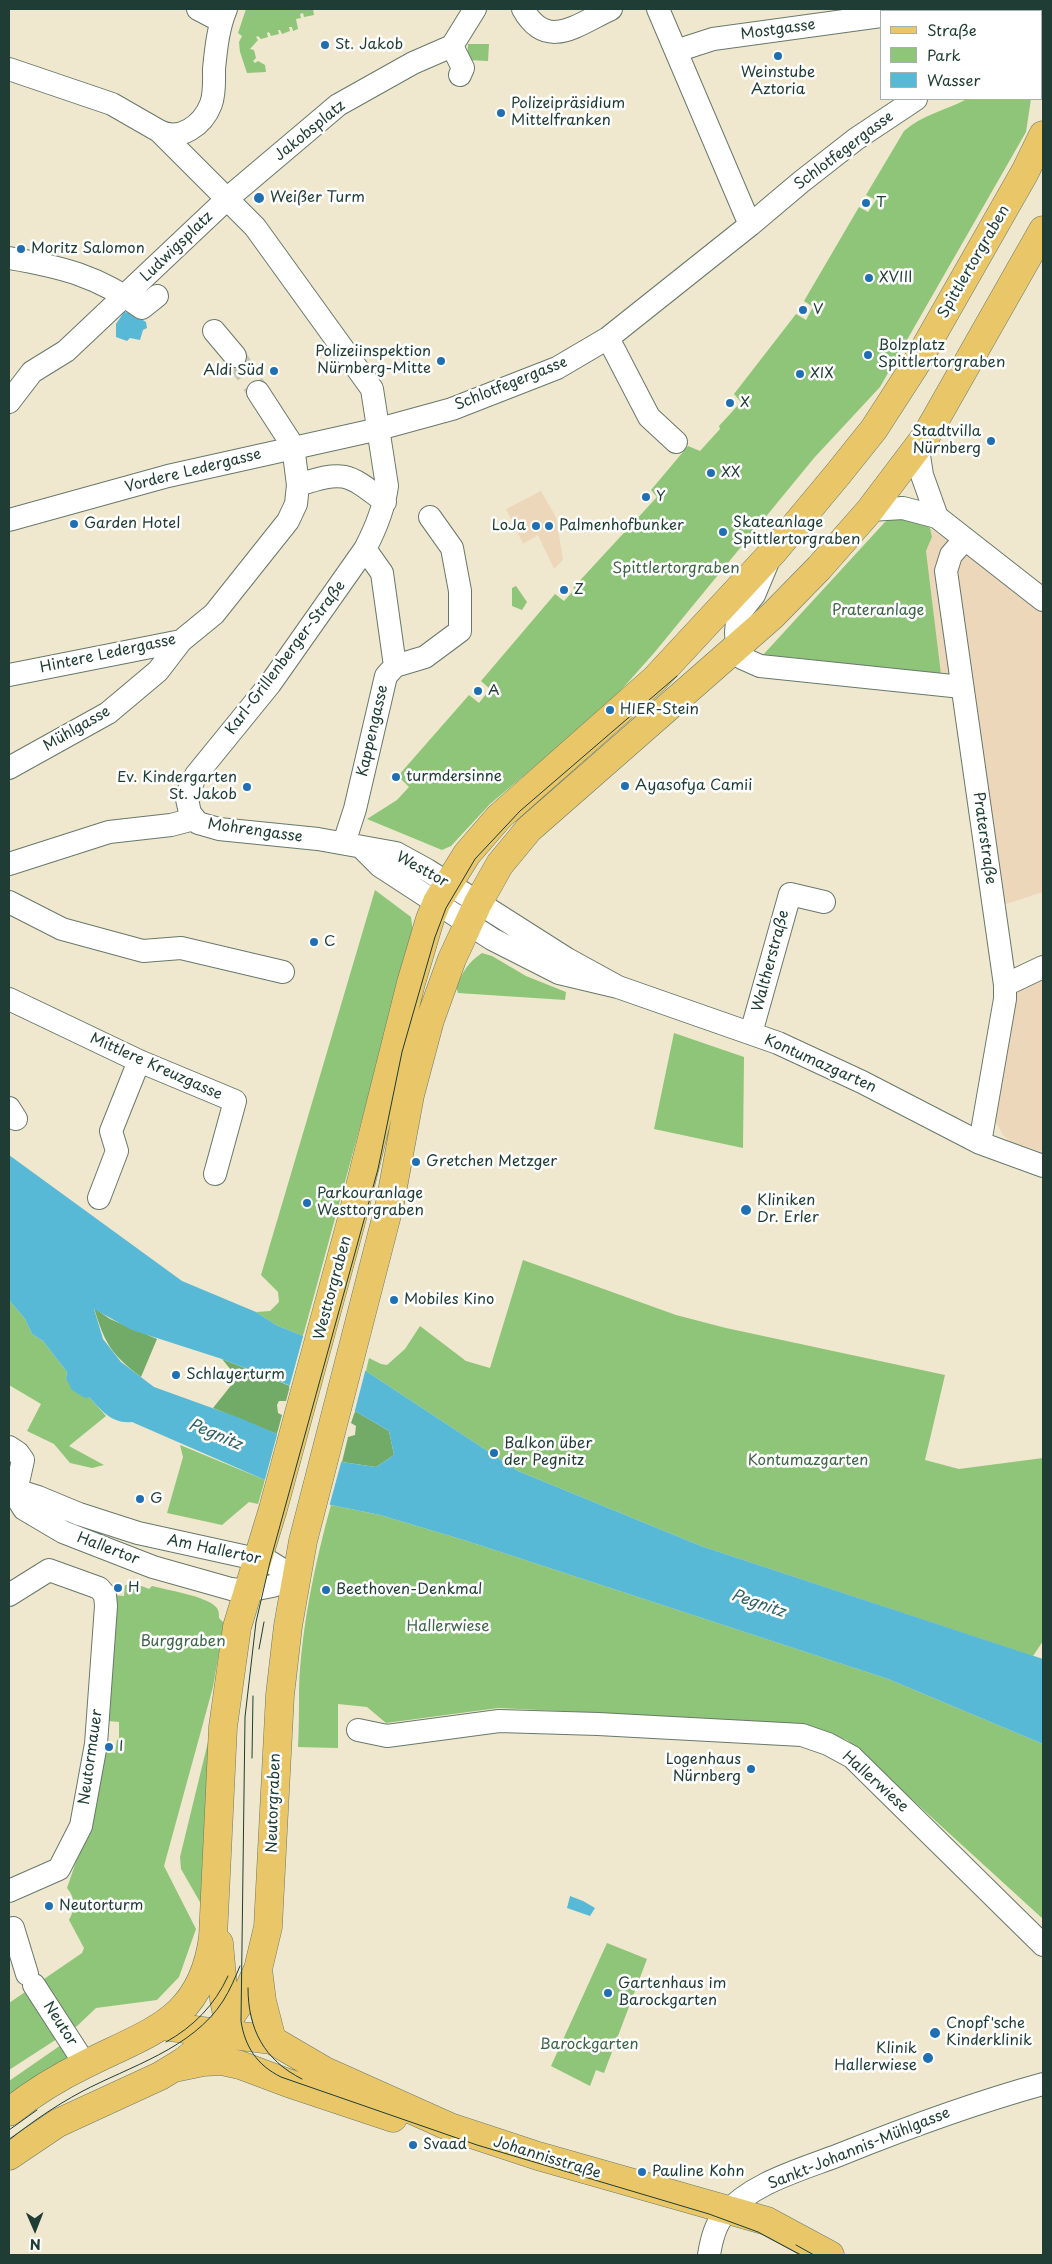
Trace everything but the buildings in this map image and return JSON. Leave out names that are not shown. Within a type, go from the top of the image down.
[{"type":"main road","name":"Spittlertorgraben","points":[[442,892],[477,841],[500,817],[655,679],[773,552],[874,429],[903,385],[1025,172],[1043,136]]},
{"type":"main road","points":[[296,1578],[308,1520],[394,1184],[410,1095],[422,1047],[443,980],[473,913],[500,864],[529,829],[737,648],[800,589],[870,510],[918,449],[1043,230]]},
{"type":"main road","name":"Westtorgraben","points":[[258,1559],[373,1140],[411,983],[430,919],[442,892]]},
{"type":"main road","points":[[9,2112],[40,2090],[85,2064],[162,2026],[184,2008],[204,1974],[212,1945],[225,1714],[236,1633],[258,1559]]},
{"type":"main road","name":"Neutorgraben","points":[[9,2156],[58,2123],[172,2069],[226,2029],[248,1991],[258,1969],[268,1927],[280,1695],[296,1578]]},
{"type":"main road","points":[[214,1914],[226,2029],[251,2068]]},
{"type":"main road","points":[[258,1969],[263,2007],[272,2040]]},
{"type":"main road","points":[[162,2026],[226,2029]]},
{"type":"main road","name":"Johannisstraße","points":[[226,2029],[272,2040],[324,2071],[469,2134],[612,2177],[725,2216],[797,2255]]},
{"type":"main road","name":"Johannisstraße","points":[[172,2069],[194,2063],[230,2062],[466,2144],[725,2216],[779,2226],[830,2255]]},
{"type":"street","points":[[9,69],[112,104],[170,136],[182,134],[196,124],[207,112],[213,96],[217,44],[224,15],[198,9]]},
{"type":"street","points":[[460,76],[463,68],[452,46],[474,9]]},
{"type":"street","points":[[523,9],[528,18],[542,30],[556,33],[611,9]]},
{"type":"street","points":[[658,9],[750,226]]},
{"type":"street","name":"Mostgasse","points":[[676,51],[713,39],[880,16]]},
{"type":"street","name":"Jakobsplatz","points":[[228,198],[338,105],[414,63],[452,46]]},
{"type":"street","name":"Schlotfegergasse","points":[[379,429],[452,409],[557,368],[608,338],[750,226],[800,182],[856,139],[914,100]]},
{"type":"street","name":"Karl-Grillenberger-Straße","points":[[159,131],[255,227],[372,389],[386,470],[385,502],[377,526],[365,549],[270,684],[196,775],[188,792],[187,799],[190,813],[194,819]]},
{"type":"street","name":"Ludwigsplatz","points":[[9,380],[32,372],[66,351],[119,293],[228,198]]},
{"type":"street","points":[[9,258],[75,271],[119,293]]},
{"type":"street","name":"Ludwigsplatz","points":[[119,293],[142,308],[157,296]]},
{"type":"street","points":[[214,331],[235,356]]},
{"type":"street","points":[[608,338],[649,417],[676,442]]},
{"type":"street","name":"Ludwigsplatz","points":[[9,402],[32,372]]},
{"type":"street","points":[[258,392],[293,446]]},
{"type":"street","name":"Vordere Ledergasse","points":[[9,520],[168,476],[293,446],[379,429]]},
{"type":"street","name":"Hintere Ledergasse","points":[[9,675],[181,641],[214,614],[288,521],[296,504],[298,485],[293,446]]},
{"type":"street","points":[[918,449],[922,475],[937,516]]},
{"type":"street","points":[[298,485],[330,476],[344,476],[356,480],[385,502]]},
{"type":"street","points":[[870,510],[903,508],[937,516],[1043,600]]},
{"type":"street","name":"Kappengasse","points":[[353,845],[355,809],[386,676],[395,666],[425,657],[460,631],[460,591],[452,548],[430,517]]},
{"type":"street","name":"Praterstraße","points":[[965,539],[951,555],[946,571],[1005,984],[1005,999],[980,1143]]},
{"type":"street","points":[[365,549],[382,574],[395,666]]},
{"type":"street","name":"Spittlertorgraben","points":[[737,648],[736,632],[739,616],[754,595],[773,552]]},
{"type":"street","name":"Mühlgasse","points":[[9,768],[108,713],[158,671],[181,641]]},
{"type":"street","points":[[737,648],[742,658],[760,666],[962,687]]},
{"type":"street","name":"Mohrengasse","points":[[9,864],[109,832],[171,825],[194,819],[198,823],[219,829],[353,845]]},
{"type":"street","name":"Westtor","points":[[353,845],[396,853],[442,892],[473,913]]},
{"type":"street","name":"Waltherstraße","points":[[751,1033],[790,894],[824,902]]},
{"type":"street","points":[[9,902],[62,929],[143,952],[181,948],[283,972]]},
{"type":"street","name":"Kontumazgarten","points":[[473,913],[503,945],[559,973],[618,987],[751,1033],[826,1064],[980,1143],[1043,1166]]},
{"type":"street","points":[[1005,984],[1043,967]]},
{"type":"street","name":"Mittlere Kreuzgasse","points":[[9,999],[139,1061],[235,1101],[215,1174]]},
{"type":"street","points":[[99,1198],[117,1151],[111,1131],[139,1061]]},
{"type":"street","points":[[10,1491],[19,1478],[23,1460],[13,1450]]},
{"type":"street","name":"Hallertor","points":[[10,1491],[38,1497],[79,1514],[160,1538]]},
{"type":"street","name":"Hallertor","points":[[10,1491],[24,1509],[63,1532],[152,1567]]},
{"type":"street","name":"Am Hallertor","points":[[160,1538],[270,1562],[296,1578]]},
{"type":"street","name":"Am Hallertor","points":[[152,1567],[231,1589],[247,1591],[272,1586],[296,1578]]},
{"type":"street","name":"Neutormauer","points":[[9,1595],[49,1570],[98,1588],[105,1595],[106,1606],[97,1734],[81,1826],[59,1869],[9,1892]]},
{"type":"street","name":"Hallerwiese","points":[[358,1730],[387,1736],[499,1721],[598,1724],[802,1735],[828,1744],[852,1757],[1043,1945]]},
{"type":"street","name":"Neutor","points":[[11,1919],[30,1979],[85,2064]]},
{"type":"street","name":"Sankt-Johannis-Mühlgasse","points":[[725,2216],[758,2190],[779,2178],[904,2129],[994,2097],[1043,2084]]},
{"type":"street","points":[[708,2255],[725,2216]]},
{"type":"shaded area","name":"LoJa","points":[[541,491],[556,517],[563,560],[554,569],[538,535],[523,544],[506,509]]},
{"type":"shaded area","points":[[930,528],[1043,610],[1043,892],[997,907],[964,679],[941,674],[926,551],[932,537]]},
{"type":"shaded area","points":[[1043,973],[1043,1152],[1011,1142],[1003,1135],[995,1121],[1012,991]]},
{"type":"green space","points":[[246,9],[313,9],[314,15],[304,17],[303,13],[300,14],[301,18],[296,19],[298,29],[293,31],[292,27],[289,27],[290,31],[282,34],[278,30],[279,34],[271,36],[269,32],[267,33],[268,37],[261,39],[258,36],[256,37],[258,40],[250,49],[254,50],[256,58],[253,61],[255,63],[258,61],[265,65],[266,72],[247,73],[240,52],[239,42],[242,36],[238,33]]},
{"type":"green space","points":[[918,9],[1026,9],[1026,10]]},
{"type":"green space","points":[[468,44],[489,44],[488,61],[467,60]]},
{"type":"green space","name":"Spittlertorgraben","points":[[965,100],[1031,100],[1026,132],[880,387],[814,458],[654,653],[607,706],[490,804],[451,846],[442,850],[367,819],[397,800],[409,787],[398,776],[469,695],[479,703],[490,689],[481,681],[555,594],[564,601],[575,589],[573,588],[657,497],[651,490],[688,446],[700,451],[720,429],[719,426],[741,402],[734,394],[796,314],[806,320],[813,307],[804,301],[859,207],[868,212],[876,200],[866,195],[904,131],[926,117]]},
{"type":"green space","name":"Prateranlage","points":[[905,512],[930,528],[932,537],[926,551],[941,674],[788,657],[783,662],[762,656],[885,522]]},
{"type":"green space","points":[[516,586],[527,602],[522,610],[512,606],[512,588]]},
{"type":"green space","points":[[375,890],[411,917],[413,932],[303,1336],[276,1325],[256,1312],[270,1311],[279,1302],[278,1292],[261,1275]]},
{"type":"green space","points":[[482,953],[492,956],[526,976],[566,992],[565,1000],[458,993],[456,987],[464,972],[469,964]]},
{"type":"green space","points":[[674,1033],[744,1057],[743,1148],[654,1129]]},
{"type":"green space","name":"Kontumazgarten","points":[[523,1260],[676,1315],[726,1328],[945,1375],[925,1460],[959,1469],[1043,1458],[1043,1641],[1033,1656],[701,1546],[518,1471],[366,1371],[369,1358],[387,1365],[405,1349],[420,1326],[466,1361],[490,1368]]},
{"type":"green space","points":[[9,1300],[25,1319],[32,1334],[43,1341],[67,1372],[66,1378],[89,1397],[106,1416],[69,1446],[104,1465],[92,1468],[70,1463],[54,1444],[27,1431],[41,1404],[9,1385]]},
{"type":"green space","points":[[94,1308],[110,1319],[157,1339],[141,1377],[123,1362],[110,1347]]},
{"type":"green space","points":[[222,1359],[290,1386],[286,1401],[279,1401],[277,1405],[278,1413],[282,1415],[277,1434],[213,1408],[233,1383],[231,1370]]},
{"type":"green space","points":[[355,1411],[389,1431],[394,1455],[376,1467],[342,1462],[348,1437],[355,1435],[356,1426],[351,1423]]},
{"type":"green space","points":[[180,1445],[265,1480],[258,1504],[249,1502],[222,1525],[167,1513],[183,1457]]},
{"type":"green space","name":"Hallerwiese","points":[[331,1505],[380,1515],[467,1541],[888,1679],[1043,1744],[1043,1919],[847,1740],[809,1726],[703,1718],[498,1708],[386,1723],[367,1707],[338,1704],[338,1748],[298,1747],[300,1667],[306,1620],[314,1573]]},
{"type":"green space","name":"Burggraben","points":[[125,1585],[139,1585],[149,1589],[152,1586],[204,1600],[216,1607],[219,1618],[224,1623],[213,1687],[164,1866],[196,1929],[179,1977],[157,2000],[96,2008],[77,2026],[9,2070],[9,2003],[82,1953],[84,1948],[69,1920],[74,1904],[67,1888],[93,1812],[104,1751],[115,1753],[117,1740],[119,1739],[119,1722],[108,1721],[113,1595],[124,1596]]},
{"type":"green space","points":[[208,1742],[215,1743],[208,1916],[181,1869],[180,1857]]},
{"type":"green space","name":"Barockgarten","points":[[607,1943],[647,1959],[604,2073],[596,2070],[590,2086],[551,2066]]},
{"type":"green space","points":[[61,2045],[67,2056],[65,2064],[9,2101],[9,2081]]},
{"type":"water","points":[[124,312],[132,313],[146,322],[147,328],[143,330],[140,340],[130,338],[127,341],[116,337],[116,324]]},
{"type":"water","name":"Pegnitz","points":[[9,1155],[182,1281],[256,1312],[276,1325],[303,1336],[366,1371],[518,1471],[701,1546],[1043,1659],[1043,1744],[888,1679],[467,1541],[380,1515],[331,1505],[265,1480],[132,1422],[113,1419],[103,1412],[89,1397],[85,1398],[72,1390],[66,1378],[67,1372],[43,1341],[32,1334],[25,1319],[9,1300]],"holes":[[[94,1309],[132,1330],[222,1359],[355,1411],[389,1431],[394,1455],[376,1467],[342,1462],[240,1418],[154,1387],[121,1362],[103,1339]]]},
{"type":"water","points":[[570,1896],[595,1908],[590,1916],[567,1908]]},
{"type":"pier","points":[[304,1333],[366,1368],[354,1414],[289,1388]]},
{"type":"pier","points":[[278,1431],[342,1459],[329,1507],[331,1508],[264,1483]]},
{"type":"tunnel","points":[[235,356],[258,392]]},
{"type":"tram line","points":[[677,676],[520,811],[475,859],[446,908],[435,937],[402,1052],[378,1169],[270,1562],[256,1622],[245,1717],[241,2021],[253,2054],[265,2067],[281,2077],[477,2145],[709,2214],[758,2232],[801,2255]]},
{"type":"tram line","points":[[259,1649],[264,1622]]},
{"type":"tram line","points":[[252,1758],[253,1696]]},
{"type":"tram line","points":[[9,2140],[71,2097],[159,2055],[195,2032],[210,2018],[223,2001],[240,1966]]},
{"type":"tram line","points":[[166,2042],[194,2022],[210,2006],[228,1976]]},
{"type":"tram line","points":[[248,1988],[251,2017],[261,2042],[278,2063],[302,2079]]},
{"type":"tram line","points":[[9,2130],[37,2110]]},
{"type":"tram line","points":[[796,2245],[814,2255]]},
{"type":"place","name":"St. Jakob","points":[[325,45]]},
{"type":"place","name":"Weinstube Aztoria","points":[[778,56]]},
{"type":"place","name":"Polizeipräsidium Mittelfranken","points":[[501,113]]},
{"type":"place","name":"Weißer Turm","points":[[259,198]]},
{"type":"place","name":"T","points":[[866,203]]},
{"type":"place","name":"Moritz Salomon","points":[[21,249]]},
{"type":"place","name":"XVIII","points":[[869,278]]},
{"type":"place","name":"V","points":[[803,310]]},
{"type":"place","name":"Bolzplatz Spittlertorgraben","points":[[868,355]]},
{"type":"place","name":"Polizeiinspektion Nürnberg-Mitte","points":[[441,361]]},
{"type":"place","name":"Aldi Süd","points":[[274,371]]},
{"type":"place","name":"XIX","points":[[800,374]]},
{"type":"place","name":"X","points":[[730,403]]},
{"type":"place","name":"Stadtvilla Nürnberg","points":[[991,441]]},
{"type":"place","name":"XX","points":[[711,473]]},
{"type":"place","name":"Y","points":[[646,497]]},
{"type":"place","name":"Garden Hotel","points":[[74,524]]},
{"type":"place","name":"LoJa","points":[[536,526]]},
{"type":"place","name":"Palmenhofbunker","points":[[549,526]]},
{"type":"place","name":"Skateanlage Spittlertorgraben","points":[[723,532]]},
{"type":"place","name":"Z","points":[[564,590]]},
{"type":"place","name":"A","points":[[478,691]]},
{"type":"place","name":"HIER-Stein","points":[[610,710]]},
{"type":"place","name":"turmdersinne","points":[[396,777]]},
{"type":"place","name":"Ayasofya Camii","points":[[625,786]]},
{"type":"place","name":"Ev. Kindergarten St. Jakob","points":[[247,787]]},
{"type":"place","name":"C","points":[[314,942]]},
{"type":"place","name":"Gretchen Metzger","points":[[416,1162]]},
{"type":"place","name":"Parkouranlage Westtorgraben","points":[[307,1203]]},
{"type":"place","name":"Kliniken Dr. Erler","points":[[746,1210]]},
{"type":"place","name":"Mobiles Kino","points":[[394,1300]]},
{"type":"place","name":"Schlayerturm","points":[[176,1375]]},
{"type":"place","name":"Balkon über der Pegnitz","points":[[494,1453]]},
{"type":"place","name":"G","points":[[140,1499]]},
{"type":"place","name":"H","points":[[118,1588]]},
{"type":"place","name":"Beethoven-Denkmal","points":[[326,1590]]},
{"type":"place","name":"I","points":[[109,1747]]},
{"type":"place","name":"Logenhaus Nürnberg","points":[[751,1769]]},
{"type":"place","name":"Neutorturm","points":[[49,1906]]},
{"type":"place","name":"Gartenhaus im Barockgarten","points":[[608,1993]]},
{"type":"place","name":"Cnopf'sche Kinderklinik","points":[[935,2033]]},
{"type":"place","name":"Klinik Hallerwiese","points":[[928,2058]]},
{"type":"place","name":"Svaad","points":[[413,2145]]},
{"type":"place","name":"Pauline Kohn","points":[[642,2172]]}]
